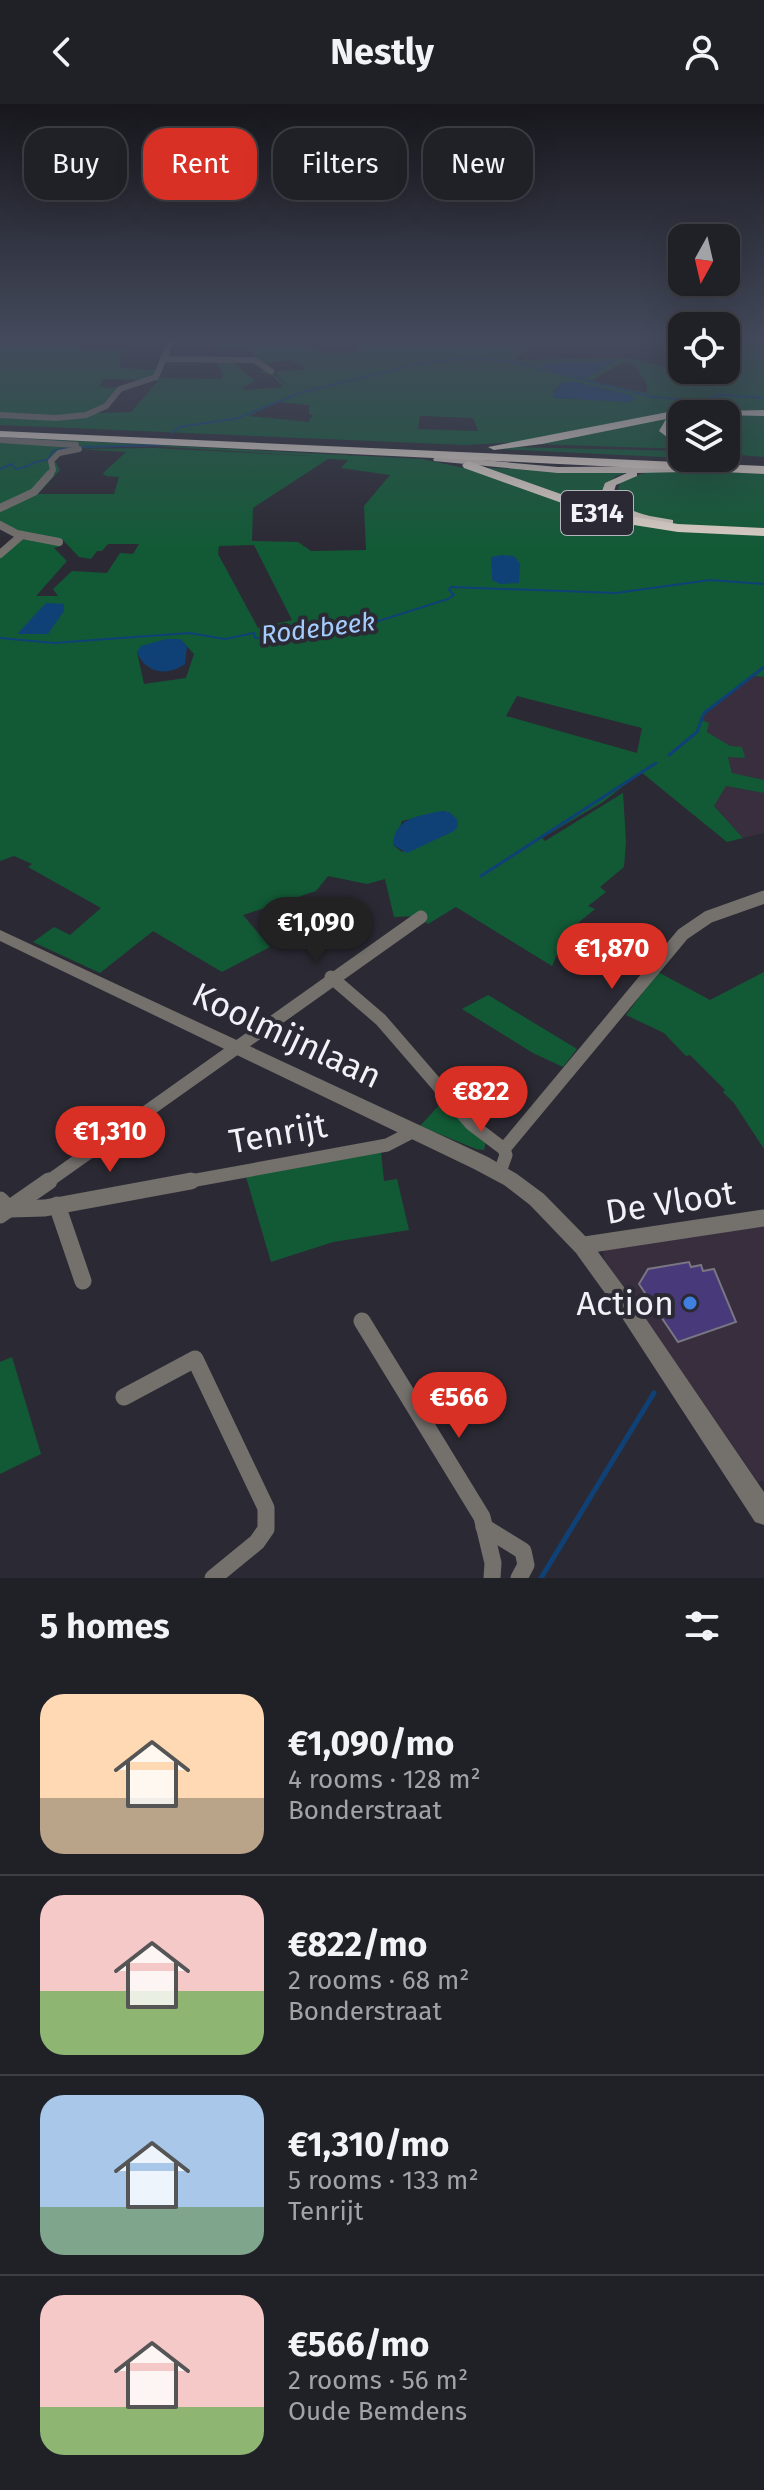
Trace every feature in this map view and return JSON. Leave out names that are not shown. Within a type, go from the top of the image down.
[{"type":"highway","name":"E314","points":[[740,413],[764,413]]},
{"type":"highway","name":"E314","points":[[434,454],[517,445],[668,416]]},
{"type":"highway","name":"E314","points":[[0,434],[434,454],[542,470],[668,469]]},
{"type":"highway","name":"E314","points":[[0,434],[764,472]]},
{"type":"highway","name":"E314","points":[[285,448],[764,462]]},
{"type":"highway","name":"E314","points":[[434,454],[500,474],[582,507],[622,519],[670,527],[764,531]]},
{"type":"highway","name":"E314","points":[[740,458],[764,462]]},
{"type":"highway","name":"E314","points":[[668,471],[623,477],[611,483],[609,496],[621,509],[655,521],[764,531]]},
{"type":"highway","name":"E314","points":[[740,471],[764,472]]},
{"type":"street","points":[[0,415],[56,418],[98,410]]},
{"type":"street","points":[[0,434],[67,443],[79,449],[54,456],[51,461],[53,470],[41,486],[0,508]]},
{"type":"street","points":[[0,525],[22,535],[59,542]]},
{"type":"street","points":[[0,554],[22,535]]},
{"type":"street","points":[[504,1149],[683,934],[708,917],[764,897]]},
{"type":"street","points":[[3,1208],[421,917]]},
{"type":"street","name":"Koolmijnlaan","points":[[0,935],[490,1168],[547,1207],[585,1245],[764,1513]]},
{"type":"street","points":[[331,977],[385,1024],[443,1094],[504,1149],[506,1155],[490,1168]]},
{"type":"street","name":"Tenrijt","points":[[3,1208],[57,1205],[387,1145],[414,1131]]},
{"type":"street","points":[[57,1205],[83,1281]]},
{"type":"street","name":"De Vloot","points":[[585,1245],[764,1218]]},
{"type":"street","points":[[362,1321],[482,1517],[493,1563],[492,1578]]},
{"type":"street","points":[[124,1397],[195,1359],[266,1508],[266,1529],[257,1542],[213,1578]]},
{"type":"street","points":[[484,1527],[523,1551],[526,1565],[519,1578]]},
{"type":"shaded area","points":[[753,676],[764,677],[764,780],[732,774],[728,756],[730,746],[707,732],[709,723],[698,719]]},
{"type":"shaded area","points":[[725,786],[764,793],[764,833],[743,838],[714,806]]},
{"type":"shaded area","points":[[764,1224],[764,1481],[758,1482],[604,1259],[603,1252],[611,1246]]},
{"type":"green space","points":[[0,410],[91,410],[77,416],[0,414]]},
{"type":"green space","points":[[133,410],[262,410],[249,416],[308,422],[313,415],[309,414],[309,410],[668,410],[668,413],[519,442],[466,445],[0,425],[0,416],[67,419]],"holes":[[[420,416],[473,418],[478,431],[418,429]]]},
{"type":"green space","points":[[740,414],[764,414],[764,457],[740,455]]},
{"type":"green space","points":[[668,417],[668,427],[663,432],[668,436],[668,449],[533,444]]},
{"type":"green space","points":[[0,437],[422,459],[483,472],[604,517],[764,535],[764,677],[753,676],[699,719],[709,723],[707,732],[730,746],[742,747],[745,758],[728,757],[732,773],[764,780],[764,793],[726,786],[714,806],[743,838],[727,842],[641,772],[603,802],[542,838],[545,841],[623,793],[624,867],[600,887],[606,892],[588,906],[595,909],[567,932],[552,966],[456,907],[428,924],[416,916],[394,917],[385,879],[367,884],[328,876],[316,891],[243,915],[270,947],[222,972],[153,931],[100,973],[33,942],[54,927],[70,935],[101,908],[28,867],[32,864],[14,856],[0,861],[0,556],[18,539],[56,541],[61,546],[54,548],[67,561],[36,596],[58,596],[53,589],[72,571],[107,573],[120,553],[133,554],[139,544],[108,544],[91,559],[79,557],[62,539],[19,532],[0,522],[0,441],[75,446],[59,452],[55,461],[60,470],[38,494],[114,494],[119,477],[103,473],[126,452],[77,449],[154,448],[328,457],[151,446],[84,448],[78,444]],"holes":[[[328,459],[348,460],[341,468],[390,475],[364,506],[366,550],[311,551],[298,542],[252,541],[253,508]],[[254,545],[292,620],[258,628],[218,554],[219,546]],[[180,639],[194,654],[186,678],[144,684],[137,652]],[[517,696],[642,728],[637,753],[506,716]],[[444,811],[457,819],[402,852],[393,845],[402,821]]]},
{"type":"green space","points":[[480,448],[668,451],[668,457]]},
{"type":"green space","points":[[488,468],[626,473],[616,476],[605,487],[627,515],[623,517]]},
{"type":"green space","points":[[647,472],[764,474],[764,528],[706,527],[667,522],[632,510],[616,499],[620,482]]},
{"type":"green space","points":[[658,972],[710,1000],[764,972],[764,1149],[734,1103],[723,1092],[725,1090],[690,1055],[686,1056],[664,1033],[626,1015]]},
{"type":"green space","points":[[488,995],[577,1049],[563,1067],[533,1053],[462,1009]]},
{"type":"green space","points":[[444,1100],[486,1141],[484,1150],[420,1126]]},
{"type":"green space","points":[[381,1152],[384,1181],[397,1179],[409,1230],[333,1242],[271,1262],[246,1177]]},
{"type":"green space","points":[[12,1357],[41,1454],[0,1474],[0,1362]]},
{"type":"water","points":[[514,556],[520,564],[519,583],[500,584],[492,580],[491,557]]},
{"type":"water","points":[[46,603],[64,604],[64,611],[48,634],[17,634]]},
{"type":"water","points":[[166,639],[180,639],[187,646],[185,664],[171,671],[157,671],[145,665],[137,652],[141,646]]},
{"type":"water","points":[[449,812],[457,819],[458,826],[454,831],[407,853],[393,845],[394,836],[403,824],[416,817]]},
{"type":"building","name":"Action","points":[[689,1262],[691,1267],[701,1265],[703,1271],[714,1269],[736,1322],[678,1342],[639,1284],[648,1269]]},
{"type":"waterway","points":[[240,417],[258,410]]},
{"type":"waterway","points":[[172,433],[179,427],[239,418]]},
{"type":"waterway","points":[[80,447],[162,445]]},
{"type":"waterway","points":[[0,469],[12,464],[16,469],[48,460],[53,451],[72,447]]},
{"type":"waterway","name":"Rodebeek","points":[[0,638],[54,643],[189,633],[225,639],[254,633],[255,638],[350,630],[448,599],[454,595],[449,590],[451,587],[616,593],[710,580],[764,584]]},
{"type":"waterway","points":[[669,755],[697,732],[704,713],[764,667]]},
{"type":"waterway","points":[[481,876],[656,763]]},
{"type":"waterway","points":[[541,1578],[654,1393]]},
{"type":"place","name":"Action","points":[[690,1303]]}]
